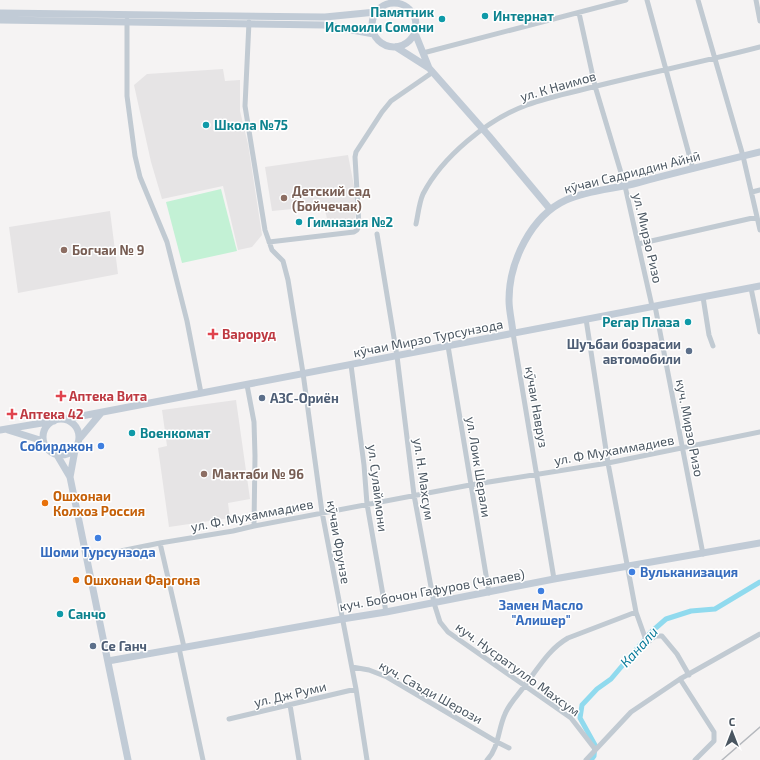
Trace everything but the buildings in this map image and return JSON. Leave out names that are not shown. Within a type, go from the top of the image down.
[{"type":"street","points":[[423,53],[626,0]]},
{"type":"street","points":[[647,0],[692,169]]},
{"type":"street","points":[[698,0],[743,156],[760,230]]},
{"type":"street","points":[[756,0],[760,20]]},
{"type":"street","points":[[431,70],[415,33],[416,19],[408,4],[388,2],[376,12],[372,23],[374,34],[384,45],[396,47],[431,70],[550,209]]},
{"type":"street","points":[[0,20],[249,16],[325,17],[376,12]]},
{"type":"street","points":[[0,13],[249,24],[324,25],[374,34]]},
{"type":"street","name":"ул. Мирзо Ризо","points":[[579,13],[595,86],[625,186],[654,306]]},
{"type":"street","points":[[249,16],[245,106],[265,230],[269,242],[354,232],[357,230],[359,226],[355,157],[356,152],[390,101],[431,70]]},
{"type":"street","points":[[127,18],[127,96],[135,156],[140,177],[167,242],[187,321],[201,393]]},
{"type":"street","points":[[396,47],[406,44],[415,33]]},
{"type":"street","name":"ул. К Наимов","points":[[416,224],[422,195],[448,159],[482,128],[513,111],[528,104],[595,86],[760,47]]},
{"type":"street","name":"кӯчаи Садриддин Айнӣ","points":[[513,333],[509,301],[510,286],[517,259],[525,240],[533,228],[550,209],[574,197],[625,186],[760,152]]},
{"type":"street","points":[[752,192],[760,190]]},
{"type":"street","points":[[638,244],[757,216]]},
{"type":"street","name":"ул. Н. Махсум","points":[[377,234],[397,356],[414,495],[434,603]]},
{"type":"street","name":"кӯчаи Фрунзе","points":[[269,242],[272,250],[279,255],[283,261],[303,374],[322,512],[352,667],[367,760]]},
{"type":"street","name":"кӯчаи Мирзо Турсунзода","points":[[3,430],[60,419],[66,420],[760,286]]},
{"type":"street","points":[[751,288],[760,332]]},
{"type":"street","points":[[703,297],[712,346]]},
{"type":"street","name":"куч. Мирзо Ризо","points":[[654,306],[703,554]]},
{"type":"street","points":[[586,319],[608,463],[636,612],[647,642]]},
{"type":"street","name":"кӯчаи Навруз","points":[[513,333],[554,579]]},
{"type":"street","name":"ул. Лоик Шерали","points":[[448,346],[489,593]]},
{"type":"street","name":"ул. Сулаймони","points":[[351,365],[364,465],[367,504],[386,612]]},
{"type":"street","points":[[248,385],[254,422],[254,526]]},
{"type":"street","points":[[101,413],[80,438],[75,450],[70,476],[128,760]]},
{"type":"street","points":[[66,420],[72,422],[78,429],[80,438]]},
{"type":"street","points":[[54,421],[49,424],[44,432],[43,441],[48,450],[57,456],[70,476]]},
{"type":"street","name":"кӯчаи Мирзо Турсунзода","points":[[3,430],[43,441]]},
{"type":"street","name":"ул. Ф Мухаммадиев","points":[[470,485],[608,463],[760,432]]},
{"type":"street","points":[[57,456],[67,455],[75,450]]},
{"type":"street","name":"ул. Ф. Мухаммадиев","points":[[86,558],[470,485]]},
{"type":"street","points":[[160,543],[203,760]]},
{"type":"street","name":"куч. Бобочон Гафуров (Чапаев)","points":[[108,661],[386,612],[489,593],[554,579],[760,543]]},
{"type":"street","name":"куч. Нусратулло Махсум","points":[[434,603],[440,622],[448,632],[571,718],[595,749]]},
{"type":"street","name":"куч. Саъди Шерози","points":[[487,760],[493,753],[505,713],[513,699],[525,686],[550,652],[568,638],[636,612]]},
{"type":"street","points":[[586,760],[631,712],[680,679],[760,634]]},
{"type":"street","points":[[627,662],[655,636],[662,636],[677,654],[689,674]]},
{"type":"street","name":"куч. Саъди Шерози","points":[[352,667],[369,670],[387,677],[497,742]]},
{"type":"street","points":[[680,679],[714,732],[714,741],[695,760]]},
{"type":"street","name":"ул. Дж Руми","points":[[229,719],[356,690]]},
{"type":"street","points":[[290,705],[299,760]]},
{"type":"street","points":[[497,742],[509,748]]},
{"type":"shaded area","points":[[223,69],[225,81],[240,80],[240,111],[248,144],[262,235],[252,247],[238,250],[223,186],[162,199],[151,162],[134,85],[147,74]]},
{"type":"shaded area","points":[[348,155],[356,196],[355,223],[329,227],[324,206],[272,211],[265,167]]},
{"type":"shaded area","name":"Богчаи № 9","points":[[110,211],[118,274],[18,293],[9,227]]},
{"type":"shaded area","name":"Мактаби № 96","points":[[236,400],[250,499],[228,503],[230,518],[169,527],[158,448],[167,446],[162,410]]},
{"type":"green space","points":[[221,189],[237,251],[182,263],[166,202]]},
{"type":"waterway","name":"Канали","points":[[591,760],[594,756],[595,745],[580,718],[582,705],[597,689],[611,679],[650,633],[666,619],[691,611],[715,609],[760,582]]},
{"type":"railway","points":[[722,760],[760,727]]},
{"type":"place","name":"Интернат","points":[[485,16]]},
{"type":"place","name":"Памятник Исмоили Сомони","points":[[442,19]]},
{"type":"place","name":"Школа №75","points":[[206,125]]},
{"type":"place","name":"Детский сад (Бойчечак)","points":[[284,198]]},
{"type":"place","name":"Гимназия №2","points":[[299,222]]},
{"type":"place","name":"Богчаи № 9","points":[[64,250]]},
{"type":"place","name":"Регар Плаза","points":[[688,322]]},
{"type":"place","name":"Вароруд","points":[[213,334]]},
{"type":"place","name":"Шуъбаи бозрасии автомобили","points":[[689,351]]},
{"type":"place","name":"Аптека Вита","points":[[61,396]]},
{"type":"place","name":"АЗС-Ориён","points":[[262,398]]},
{"type":"place","name":"Аптека 42","points":[[12,414]]},
{"type":"place","name":"Военкомат","points":[[132,433]]},
{"type":"place","name":"Собирджон","points":[[101,446]]},
{"type":"place","name":"Мактаби № 96","points":[[204,474]]},
{"type":"place","name":"Ошхонаи Колхоз Россия","points":[[45,503]]},
{"type":"place","name":"Шоми Турсунзода","points":[[98,538]]},
{"type":"place","name":"Вульканизация","points":[[632,572]]},
{"type":"place","name":"Ошхонаи Фаргона","points":[[76,580]]},
{"type":"place","name":"Замен Масло \"Алишер\"","points":[[541,591]]},
{"type":"place","name":"Санчо","points":[[60,614]]},
{"type":"place","name":"Се Ганч","points":[[93,646]]}]
